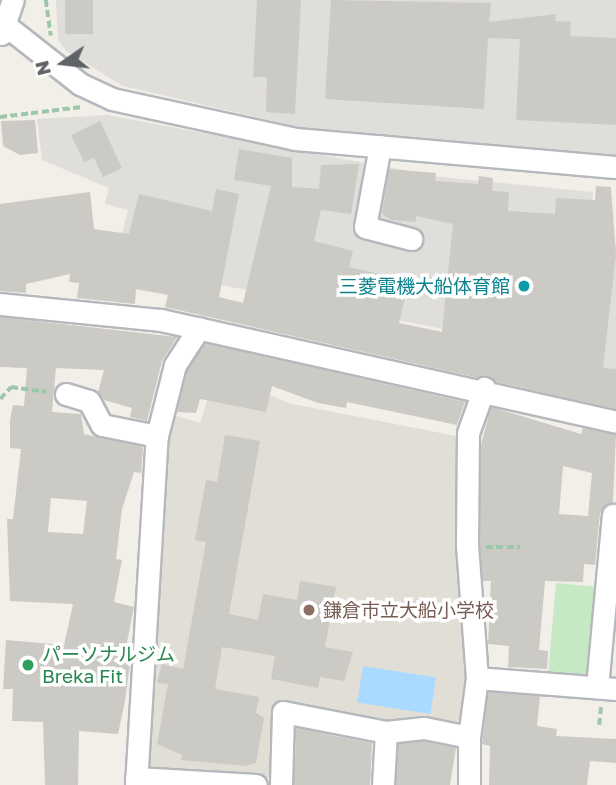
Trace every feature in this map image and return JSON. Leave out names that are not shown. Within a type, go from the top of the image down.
[{"type":"street","points":[[13,0],[2,27],[80,84],[112,99],[295,139],[616,167]]},
{"type":"street","points":[[380,146],[365,227],[411,239]]},
{"type":"street","points":[[0,304],[96,309],[199,328],[310,357],[484,388],[616,422]]},
{"type":"street","points":[[199,328],[175,365],[157,436],[136,781],[256,785]]},
{"type":"street","points":[[470,785],[469,737],[477,678],[467,546],[468,433],[484,388]]},
{"type":"street","points":[[66,394],[89,401],[103,425],[157,436]]},
{"type":"street","points":[[477,678],[607,688],[614,516]]},
{"type":"street","points":[[281,785],[283,712],[386,732],[424,728],[469,737]]},
{"type":"street","points":[[383,785],[386,732]]},
{"type":"path","points":[[46,0],[52,49]]},
{"type":"path","points":[[0,117],[83,107]]},
{"type":"path","points":[[0,399],[10,387],[66,394]]},
{"type":"path","points":[[467,546],[520,547]]},
{"type":"shaded area","points":[[56,0],[616,0],[616,155],[316,131],[123,86],[66,51],[58,40]]},
{"type":"shaded area","points":[[107,115],[440,177],[593,192],[591,239],[616,244],[616,416],[522,392],[534,347],[221,285],[222,274],[117,253],[128,210],[105,204],[109,188],[42,160],[37,119]]},
{"type":"shaded area","name":"鎌倉市立大船小学校","points":[[216,371],[288,403],[461,437],[474,674],[464,730],[383,728],[276,709],[273,774],[267,779],[150,773],[144,766],[168,413],[200,423]]},
{"type":"green space","points":[[556,583],[598,587],[593,672],[585,678],[548,674]]},
{"type":"water","points":[[363,666],[436,678],[430,714],[357,703]]},
{"type":"building","points":[[65,0],[93,0],[93,34],[65,34]]},
{"type":"building","points":[[257,0],[301,0],[295,114],[266,112],[267,77],[253,77]]},
{"type":"building","points":[[331,0],[491,3],[489,22],[556,14],[555,21],[571,22],[570,36],[616,38],[616,125],[516,120],[520,39],[488,38],[484,109],[325,99]]},
{"type":"building","points":[[35,120],[38,153],[20,155],[3,146],[1,121]]},
{"type":"building","points":[[100,121],[122,168],[103,177],[94,158],[84,162],[71,135]]},
{"type":"building","points":[[239,149],[292,158],[292,187],[319,189],[321,165],[359,164],[351,214],[321,210],[314,241],[353,251],[349,267],[409,281],[399,323],[442,332],[453,224],[416,216],[416,222],[391,220],[382,214],[389,169],[436,173],[435,181],[478,184],[479,176],[493,178],[492,191],[509,192],[508,211],[555,214],[556,198],[595,200],[596,186],[611,187],[616,255],[603,368],[616,369],[616,409],[165,307],[168,295],[136,289],[135,304],[77,298],[79,283],[69,282],[70,274],[26,284],[26,293],[0,291],[0,204],[90,192],[94,229],[129,234],[139,194],[212,211],[216,189],[239,194],[219,297],[243,303],[271,186],[234,180]]},
{"type":"building","points":[[0,317],[177,337],[162,361],[147,421],[130,417],[132,408],[104,400],[98,392],[104,370],[56,368],[52,412],[81,414],[84,434],[143,447],[141,473],[134,472],[122,509],[116,559],[122,560],[114,602],[134,607],[123,662],[130,664],[125,701],[118,734],[79,731],[78,785],[45,785],[43,722],[12,721],[13,689],[3,689],[6,640],[64,645],[73,604],[10,601],[7,519],[13,519],[21,449],[10,448],[10,420],[13,405],[24,406],[27,368],[0,367]],"holes":[[[51,498],[87,501],[83,534],[48,532]]]},
{"type":"building","points":[[205,343],[465,402],[457,425],[347,402],[346,408],[318,403],[272,386],[266,412],[200,399],[196,413],[177,412],[187,370]]},
{"type":"building","points":[[491,407],[581,434],[583,428],[616,435],[613,502],[600,513],[595,565],[584,564],[583,582],[545,581],[539,650],[548,651],[547,669],[508,667],[509,646],[488,644],[491,581],[483,581],[480,546],[481,445]],"holes":[[[563,466],[592,473],[588,516],[559,514]]]},
{"type":"building","points":[[225,435],[260,441],[229,614],[258,620],[263,594],[297,600],[300,581],[336,587],[325,647],[353,652],[344,681],[320,677],[318,688],[271,679],[275,656],[222,647],[215,689],[259,697],[256,713],[264,718],[256,763],[246,766],[181,760],[182,755],[157,744],[168,684],[157,683],[162,664],[183,669],[206,542],[195,540],[206,480],[217,482]]},
{"type":"building","points":[[488,692],[540,696],[537,726],[557,729],[556,736],[616,739],[616,763],[590,761],[587,785],[489,785],[490,746],[482,744]]},
{"type":"building","points":[[296,728],[372,743],[370,785],[294,785]]},
{"type":"building","points":[[423,741],[456,748],[450,785],[396,785],[398,744]]},
{"type":"place","name":"三菱電機大船体育館","points":[[524,286]]},
{"type":"place","name":"鎌倉市立大船小学校","points":[[309,610]]},
{"type":"place","name":"パーソナルジム Breka Fit","points":[[28,665]]}]
